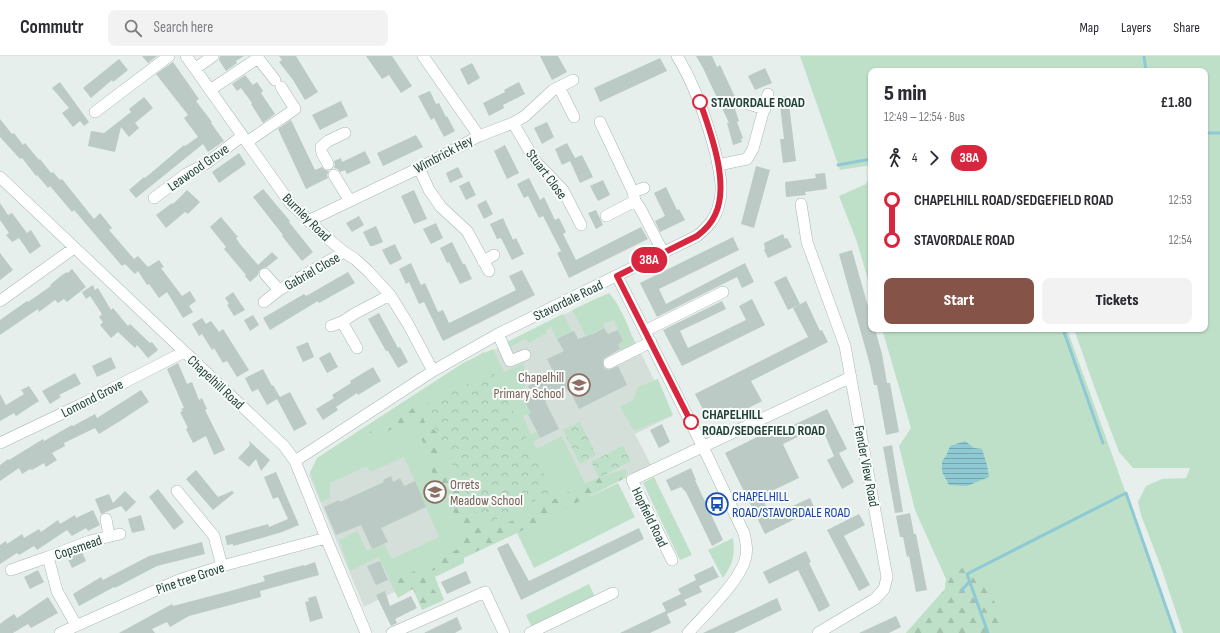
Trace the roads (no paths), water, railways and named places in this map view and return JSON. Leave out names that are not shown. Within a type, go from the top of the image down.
[{"type":"street","points":[[95,112],[169,56]]},
{"type":"street","name":"Burnley Road","points":[[186,56],[196,68],[290,203],[308,221],[368,271],[390,296],[408,324],[433,371]]},
{"type":"street","points":[[196,68],[213,56]]},
{"type":"street","points":[[423,56],[479,136]]},
{"type":"street","name":"Stavordale Road","points":[[295,461],[433,371],[498,334],[697,236],[707,228],[715,216],[720,202],[722,186],[709,128],[700,102],[685,69],[677,56]]},
{"type":"street","name":"Leawood Grove","points":[[154,198],[186,174],[207,163],[295,109],[258,58],[210,90]]},
{"type":"street","name":"Wimbrick Hey","points":[[308,221],[419,168],[479,136],[513,123],[525,116],[544,97],[573,80]]},
{"type":"street","points":[[559,87],[574,117]]},
{"type":"street","points":[[718,165],[747,159],[753,149],[768,94]]},
{"type":"street","points":[[748,104],[765,109]]},
{"type":"street","points":[[600,122],[634,196],[663,252]]},
{"type":"street","name":"Stuart Close","points":[[513,123],[536,162],[563,190],[581,225]]},
{"type":"street","points":[[328,164],[322,153],[321,147],[328,141],[345,133]]},
{"type":"street","points":[[419,168],[429,190],[441,207],[467,231],[489,271]]},
{"type":"street","points":[[334,175],[350,201]]},
{"type":"street","name":"Chapelhill Road","points":[[0,177],[284,446],[295,461],[366,633]]},
{"type":"street","points":[[606,216],[644,188]]},
{"type":"street","name":"Fender View Road","points":[[801,204],[807,242],[845,346],[888,577],[884,589],[875,599],[818,633]]},
{"type":"street","points":[[0,301],[74,248]]},
{"type":"street","name":"Gabriel Close","points":[[264,302],[279,290],[344,252]]},
{"type":"street","points":[[483,260],[494,255]]},
{"type":"street","name":"Gabriel Close","points":[[265,274],[279,290]]},
{"type":"street","points":[[617,276],[704,447],[744,533],[747,546],[746,560],[737,578],[688,633]]},
{"type":"street","points":[[645,331],[723,292]]},
{"type":"street","points":[[331,326],[342,322],[354,314],[390,296]]},
{"type":"street","points":[[342,322],[357,348]]},
{"type":"street","points":[[498,334],[510,361],[525,355]]},
{"type":"street","points":[[609,363],[651,342]]},
{"type":"street","name":"Lomond Grove","points":[[0,443],[80,405],[184,352]]},
{"type":"street","points":[[704,447],[851,376]]},
{"type":"street","name":"Hopfield Road","points":[[672,560],[632,480],[704,447]]},
{"type":"street","points":[[176,491],[214,536],[222,566]]},
{"type":"street","name":"Copsmead","points":[[76,625],[57,591],[48,557],[84,543],[114,535],[106,519]]},
{"type":"street","name":"Pine tree Grove","points":[[60,633],[179,580],[222,566],[326,538]]},
{"type":"street","points":[[11,570],[48,557]]},
{"type":"street","points":[[392,633],[485,592],[504,633]]},
{"type":"street","points":[[530,633],[613,593]]},
{"type":"water","points":[[965,441],[974,448],[982,449],[989,477],[967,486],[949,485],[942,472],[942,461],[950,446]]},
{"type":"waterway","points":[[1144,56],[1146,68]]},
{"type":"waterway","points":[[1208,133],[1220,133]]},
{"type":"waterway","points":[[838,165],[868,160]]},
{"type":"waterway","points":[[1064,332],[1103,443]]},
{"type":"waterway","points":[[988,633],[967,574],[1126,493],[1175,633]]},
{"type":"waterway","points":[[961,591],[969,582]]},
{"type":"place","name":"STAVORDALE ROAD","points":[[700,102]]},
{"type":"place","name":"Chapelhill Primary School","points":[[579,385]]},
{"type":"place","name":"CHAPELHILL ROAD/SEDGEFIELD ROAD","points":[[691,422]]},
{"type":"place","name":"Orrets Meadow School","points":[[435,492]]},
{"type":"place","name":"CHAPELHILL ROAD/STAVORDALE ROAD","points":[[717,504]]}]
